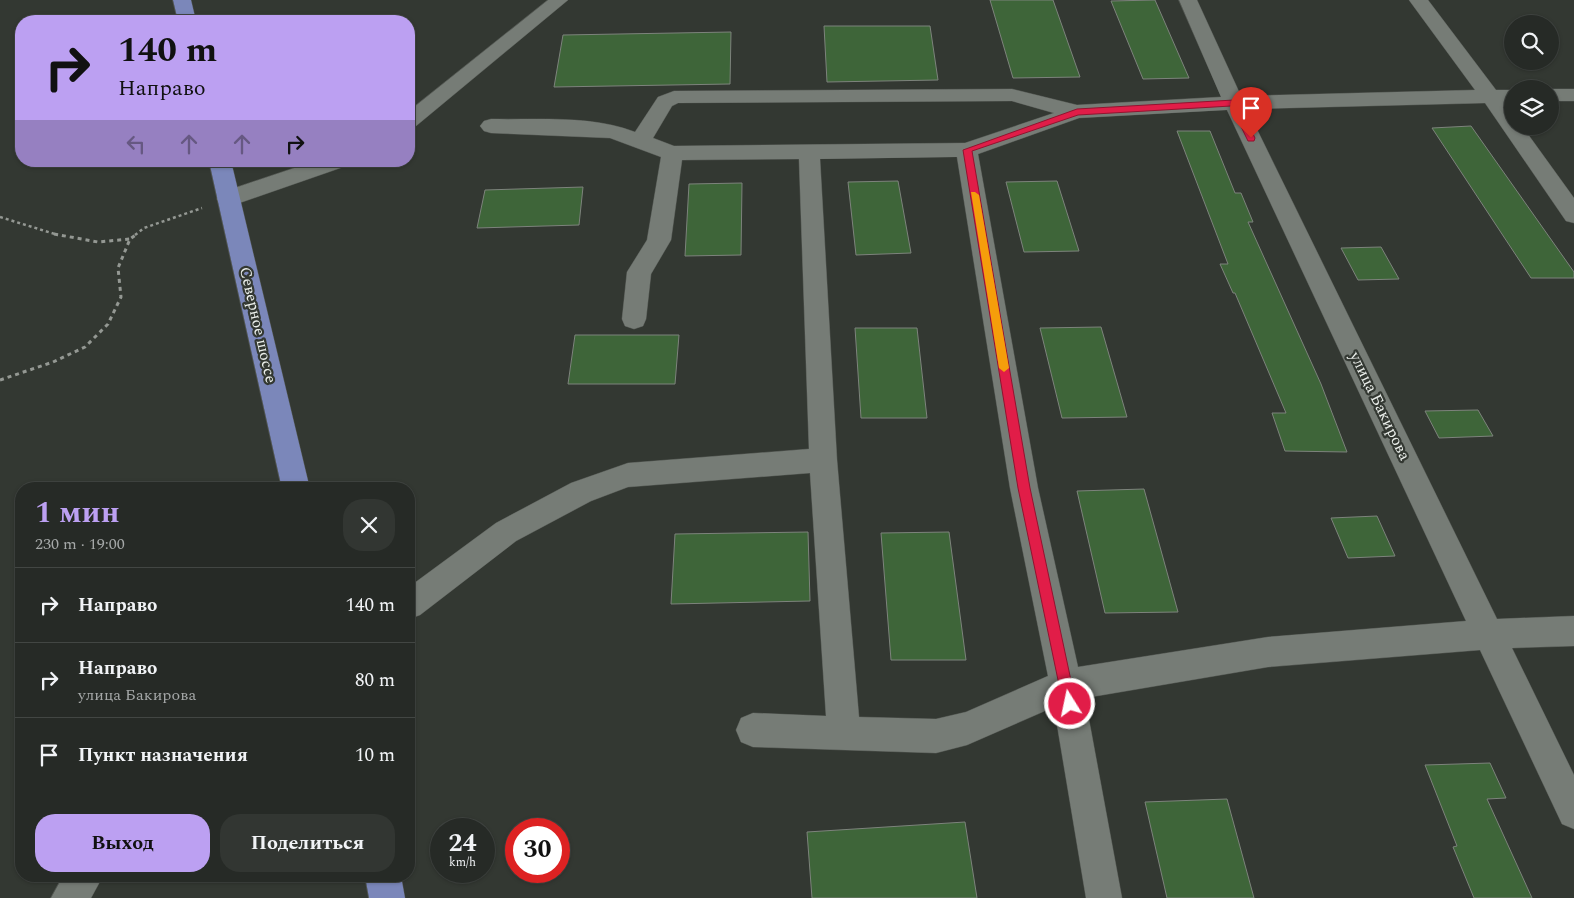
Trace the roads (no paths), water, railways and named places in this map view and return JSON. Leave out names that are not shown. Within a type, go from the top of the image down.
[{"type":"main road","points":[[182,0],[186,15]]},
{"type":"main road","name":"Северное шоссе","points":[[221,167],[294,482]]},
{"type":"main road","points":[[383,882],[387,898]]},
{"type":"street","name":"улица Бакирова","points":[[1188,0],[1234,103],[1574,812]]},
{"type":"street","points":[[1418,0],[1490,96],[1574,215]]},
{"type":"street","points":[[415,116],[552,3]]},
{"type":"street","points":[[640,141],[665,102],[674,97],[1012,94],[1077,112]]},
{"type":"street","points":[[1559,95],[1574,95]]},
{"type":"street","points":[[491,126],[572,128],[613,132],[672,153],[809,150],[967,150],[1077,112],[1234,103],[1504,96]]},
{"type":"street","points":[[809,150],[823,460],[844,733]]},
{"type":"street","points":[[967,150],[1024,488],[1066,685],[1104,898]]},
{"type":"street","points":[[634,320],[639,272],[651,256],[659,240],[672,153]]},
{"type":"street","points":[[228,199],[321,167]]},
{"type":"street","points":[[415,600],[506,532],[581,492],[628,475],[823,460]]},
{"type":"street","points":[[753,730],[936,736],[967,728],[1066,685],[1268,652],[1490,634],[1574,631]]},
{"type":"street","points":[[69,898],[81,882]]}]
